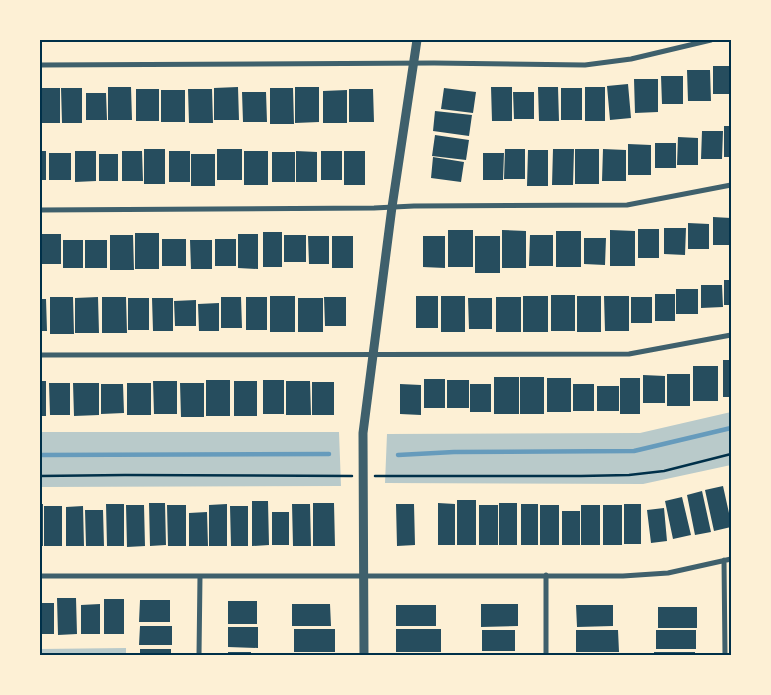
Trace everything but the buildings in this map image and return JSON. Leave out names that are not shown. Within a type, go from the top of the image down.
[{"type":"street","points":[[364,655],[363,434],[392,207],[417,40]]},
{"type":"street","points":[[40,65],[413,63],[585,65],[631,59],[711,40]]},
{"type":"street","points":[[40,210],[627,205],[731,185]]},
{"type":"street","points":[[40,355],[373,356],[629,354],[731,335]]},
{"type":"street","points":[[40,576],[623,576],[668,573],[731,559]]},
{"type":"street","points":[[724,560],[725,655]]},
{"type":"street","points":[[546,575],[546,655]]},
{"type":"street","points":[[199,655],[200,576]]},
{"type":"path","points":[[373,476],[629,475],[664,471],[731,454]]},
{"type":"path","points":[[40,476],[352,476]]},
{"type":"shaded area","points":[[731,412],[731,465],[643,484],[385,483],[387,434],[640,433]]},
{"type":"shaded area","points":[[40,432],[339,432],[341,486],[40,487]]},
{"type":"shaded area","points":[[126,648],[126,655],[40,655],[40,649]]},
{"type":"waterway","points":[[398,455],[454,452],[634,451],[731,428]]},
{"type":"waterway","points":[[40,455],[329,454]]}]
